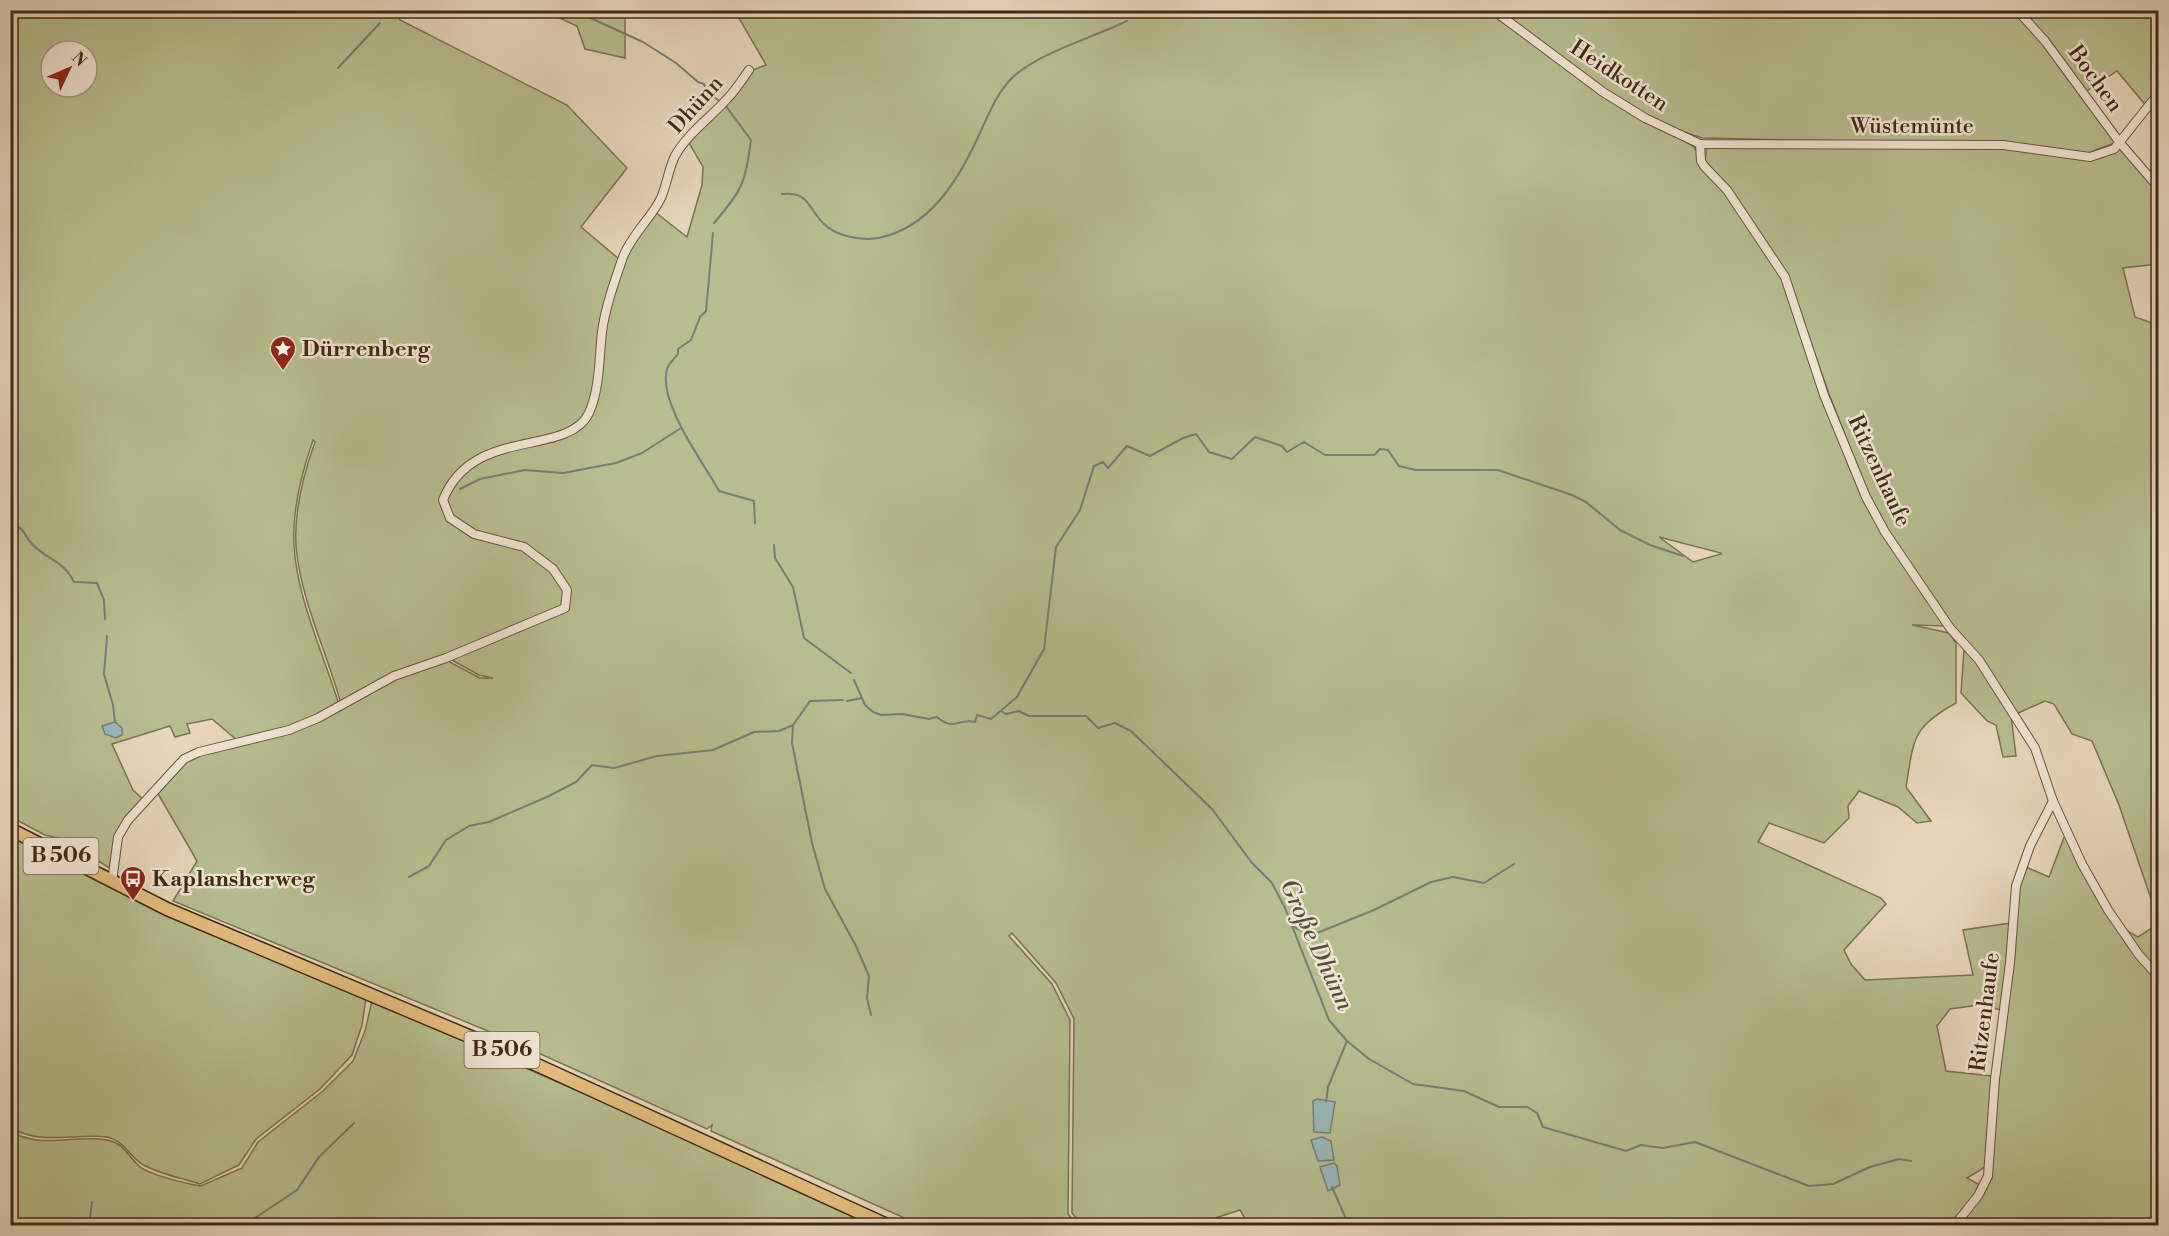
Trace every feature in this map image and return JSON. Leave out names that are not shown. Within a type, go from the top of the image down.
[{"type":"main road","name":"B 506","points":[[10,829],[112,882],[236,939],[535,1064],[889,1226]]},
{"type":"street","name":"Heidkotten","points":[[1493,10],[1603,92],[1646,118],[1700,144]]},
{"type":"street","name":"Bochen","points":[[2017,10],[2045,42],[2120,143]]},
{"type":"street","name":"Dhünn","points":[[112,882],[118,837],[140,806],[184,759],[199,752],[289,730],[318,718],[394,676],[446,658],[565,608],[567,590],[553,569],[524,548],[474,534],[450,518],[443,500],[450,483],[475,461],[515,445],[552,439],[573,429],[588,414],[598,375],[603,329],[624,255],[661,199],[674,157],[688,138],[729,98],[749,70]]},
{"type":"street","name":"Wüstemünte","points":[[1700,144],[2003,145],[2090,157],[2114,149],[2158,94]]},
{"type":"street","points":[[2120,143],[2158,187]]},
{"type":"street","name":"Ritzenhaufe","points":[[1700,144],[1701,161],[1727,190],[1785,277],[1824,395],[1866,497],[1885,532],[1950,628],[1979,660],[2015,715],[2035,748],[2053,801],[2082,864],[2108,910],[2139,955],[2158,976]]},
{"type":"street","name":"Ritzenhaufe","points":[[1954,1226],[1978,1196],[1988,1176],[1995,1079],[2010,963],[2016,886],[2030,846],[2053,801]]},
{"type":"green space","points":[[10,11],[394,11],[400,20],[567,105],[627,168],[581,227],[619,259],[597,376],[586,414],[571,428],[552,436],[515,443],[462,469],[448,482],[442,500],[447,519],[476,537],[524,550],[552,571],[565,591],[562,608],[436,659],[341,704],[308,605],[296,545],[298,506],[315,442],[313,440],[296,505],[294,544],[305,605],[339,705],[289,728],[238,741],[212,719],[187,724],[190,733],[175,737],[170,726],[112,744],[133,790],[144,800],[126,820],[111,869],[66,840],[45,835],[11,817]]},
{"type":"green space","points":[[544,11],[612,11],[625,17],[625,58],[585,49],[577,26]]},
{"type":"green space","points":[[735,11],[2158,11],[2158,94],[2148,108],[2117,71],[2084,93],[2117,142],[2088,153],[1886,142],[1702,138],[1649,120],[1693,146],[1783,278],[1863,499],[1945,626],[1912,625],[1949,633],[1956,643],[1956,703],[1930,720],[1917,736],[1913,746],[1906,787],[1931,821],[1917,823],[1898,807],[1859,791],[1848,806],[1849,818],[1824,843],[1769,823],[1758,842],[1881,898],[1886,904],[1844,950],[1851,964],[1865,980],[1973,975],[1963,930],[2011,923],[2002,1010],[1979,1005],[1950,1009],[1937,1026],[1946,1071],[1992,1076],[1985,1167],[1967,1178],[1987,1189],[2019,888],[2026,867],[2049,877],[2065,835],[2120,927],[2138,937],[2158,924],[2158,1225],[1249,1226],[1240,1210],[1194,1225],[1082,1225],[1072,1213],[1074,1019],[1056,983],[1012,933],[1009,936],[1052,984],[1070,1020],[1068,1214],[1078,1225],[920,1225],[711,1131],[712,1125],[707,1129],[505,1038],[173,901],[197,861],[157,792],[185,759],[290,731],[373,688],[446,660],[480,678],[493,678],[479,675],[450,659],[566,609],[569,590],[557,568],[526,545],[473,531],[451,517],[446,500],[452,484],[475,462],[514,448],[554,442],[577,429],[590,415],[604,329],[625,256],[655,212],[687,237],[702,185],[703,167],[688,141],[750,71],[766,65]],"holes":[[[1659,537],[1721,553],[1693,562]]]},
{"type":"green space","points":[[2120,143],[2158,187],[2158,264],[2123,268],[2135,317],[2158,325],[2158,919],[2119,805],[2092,741],[2072,734],[2054,704],[2045,701],[2016,714],[1954,629],[1886,527],[1869,496],[1829,394],[1788,276],[1729,188],[1705,161],[1707,147],[1960,144],[2090,157]]},
{"type":"green space","points":[[1964,650],[1977,661],[2011,715],[2016,756],[2003,757],[1996,725],[1987,721],[1961,693]]},
{"type":"green space","points":[[10,834],[366,998],[362,1025],[352,1055],[320,1089],[256,1139],[239,1165],[200,1184],[148,1167],[137,1161],[117,1141],[106,1137],[33,1136],[10,1127]]},
{"type":"green space","points":[[372,1001],[884,1225],[11,1225],[10,1131],[34,1140],[107,1140],[122,1147],[139,1166],[151,1173],[201,1186],[242,1168],[258,1142],[323,1091],[353,1061],[365,1031]]},
{"type":"water","points":[[115,722],[122,728],[122,735],[116,738],[105,734],[102,726]]},
{"type":"water","points":[[1317,1099],[1335,1102],[1330,1133],[1314,1132],[1313,1101]]},
{"type":"water","points":[[1322,1137],[1331,1141],[1334,1160],[1318,1161],[1311,1140]]},
{"type":"water","points":[[1334,1163],[1337,1166],[1340,1185],[1328,1191],[1320,1167]]},
{"type":"waterway","name":"Große Dhünn","points":[[573,10],[643,42],[704,84],[708,93],[721,102]]},
{"type":"waterway","points":[[782,194],[798,195],[803,198],[828,228],[841,234],[871,239],[896,233],[928,213],[941,199],[971,152],[989,112],[1013,77],[1037,60],[1127,21]]},
{"type":"waterway","points":[[338,68],[380,23]]},
{"type":"waterway","name":"Große Dhünn","points":[[714,223],[741,185],[747,167],[751,140],[725,105]]},
{"type":"waterway","name":"Große Dhünn","points":[[713,233],[706,311],[700,317],[691,340],[678,349],[678,354],[667,369],[668,396],[690,444],[719,491],[754,501],[755,523]]},
{"type":"waterway","points":[[460,489],[480,479],[525,470],[563,473],[616,463],[642,453],[681,428]]},
{"type":"waterway","points":[[854,680],[865,705],[881,715],[902,714],[929,719],[937,717],[948,724],[975,722],[977,715],[991,719],[1017,697],[1044,649],[1056,547],[1080,510],[1094,466],[1103,462],[1108,468],[1127,446],[1150,456],[1183,438],[1196,434],[1209,452],[1232,459],[1255,437],[1282,446],[1287,452],[1304,442],[1325,455],[1374,455],[1380,449],[1388,450],[1399,466],[1416,470],[1498,470],[1572,495],[1586,502],[1620,530],[1650,545],[1683,556]]},
{"type":"waterway","points":[[10,522],[22,530],[39,550],[61,565],[74,582],[97,583],[104,600],[105,619]]},
{"type":"waterway","name":"Große Dhünn","points":[[774,545],[775,558],[793,587],[804,638],[851,673]]},
{"type":"waterway","points":[[107,636],[104,674],[113,705],[115,722]]},
{"type":"waterway","points":[[847,701],[862,698]]},
{"type":"waterway","points":[[409,877],[429,866],[446,840],[469,826],[489,822],[549,796],[576,782],[592,765],[614,768],[657,756],[713,750],[754,732],[779,731],[793,725],[810,701],[843,700]]},
{"type":"waterway","name":"Große Dhünn","points":[[1001,711],[1006,714],[1019,711],[1029,716],[1086,716],[1098,728],[1115,723],[1131,731],[1212,809],[1252,863],[1272,883],[1285,908],[1329,1020],[1347,1041],[1369,1059],[1413,1084],[1464,1091],[1499,1107],[1527,1107],[1537,1113],[1543,1127],[1626,1151],[1641,1145],[1663,1148],[1695,1142],[1809,1186],[1833,1184],[1870,1167],[1899,1159],[1911,1161]]},
{"type":"waterway","points":[[793,725],[792,743],[812,843],[825,889],[856,946],[869,976],[867,998],[871,1015]]},
{"type":"waterway","points":[[1294,927],[1312,935],[1374,910],[1431,882],[1453,877],[1484,883],[1514,864]]},
{"type":"waterway","points":[[1326,1102],[1328,1087],[1347,1041]]},
{"type":"waterway","points":[[243,1226],[297,1190],[319,1157],[354,1123]]},
{"type":"waterway","points":[[1332,1187],[1349,1226]]},
{"type":"waterway","points":[[89,1226],[92,1202]]},
{"type":"place","name":"Dürrenberg","points":[[283,372]]},
{"type":"place","name":"Kaplansherweg","points":[[133,902]]}]
